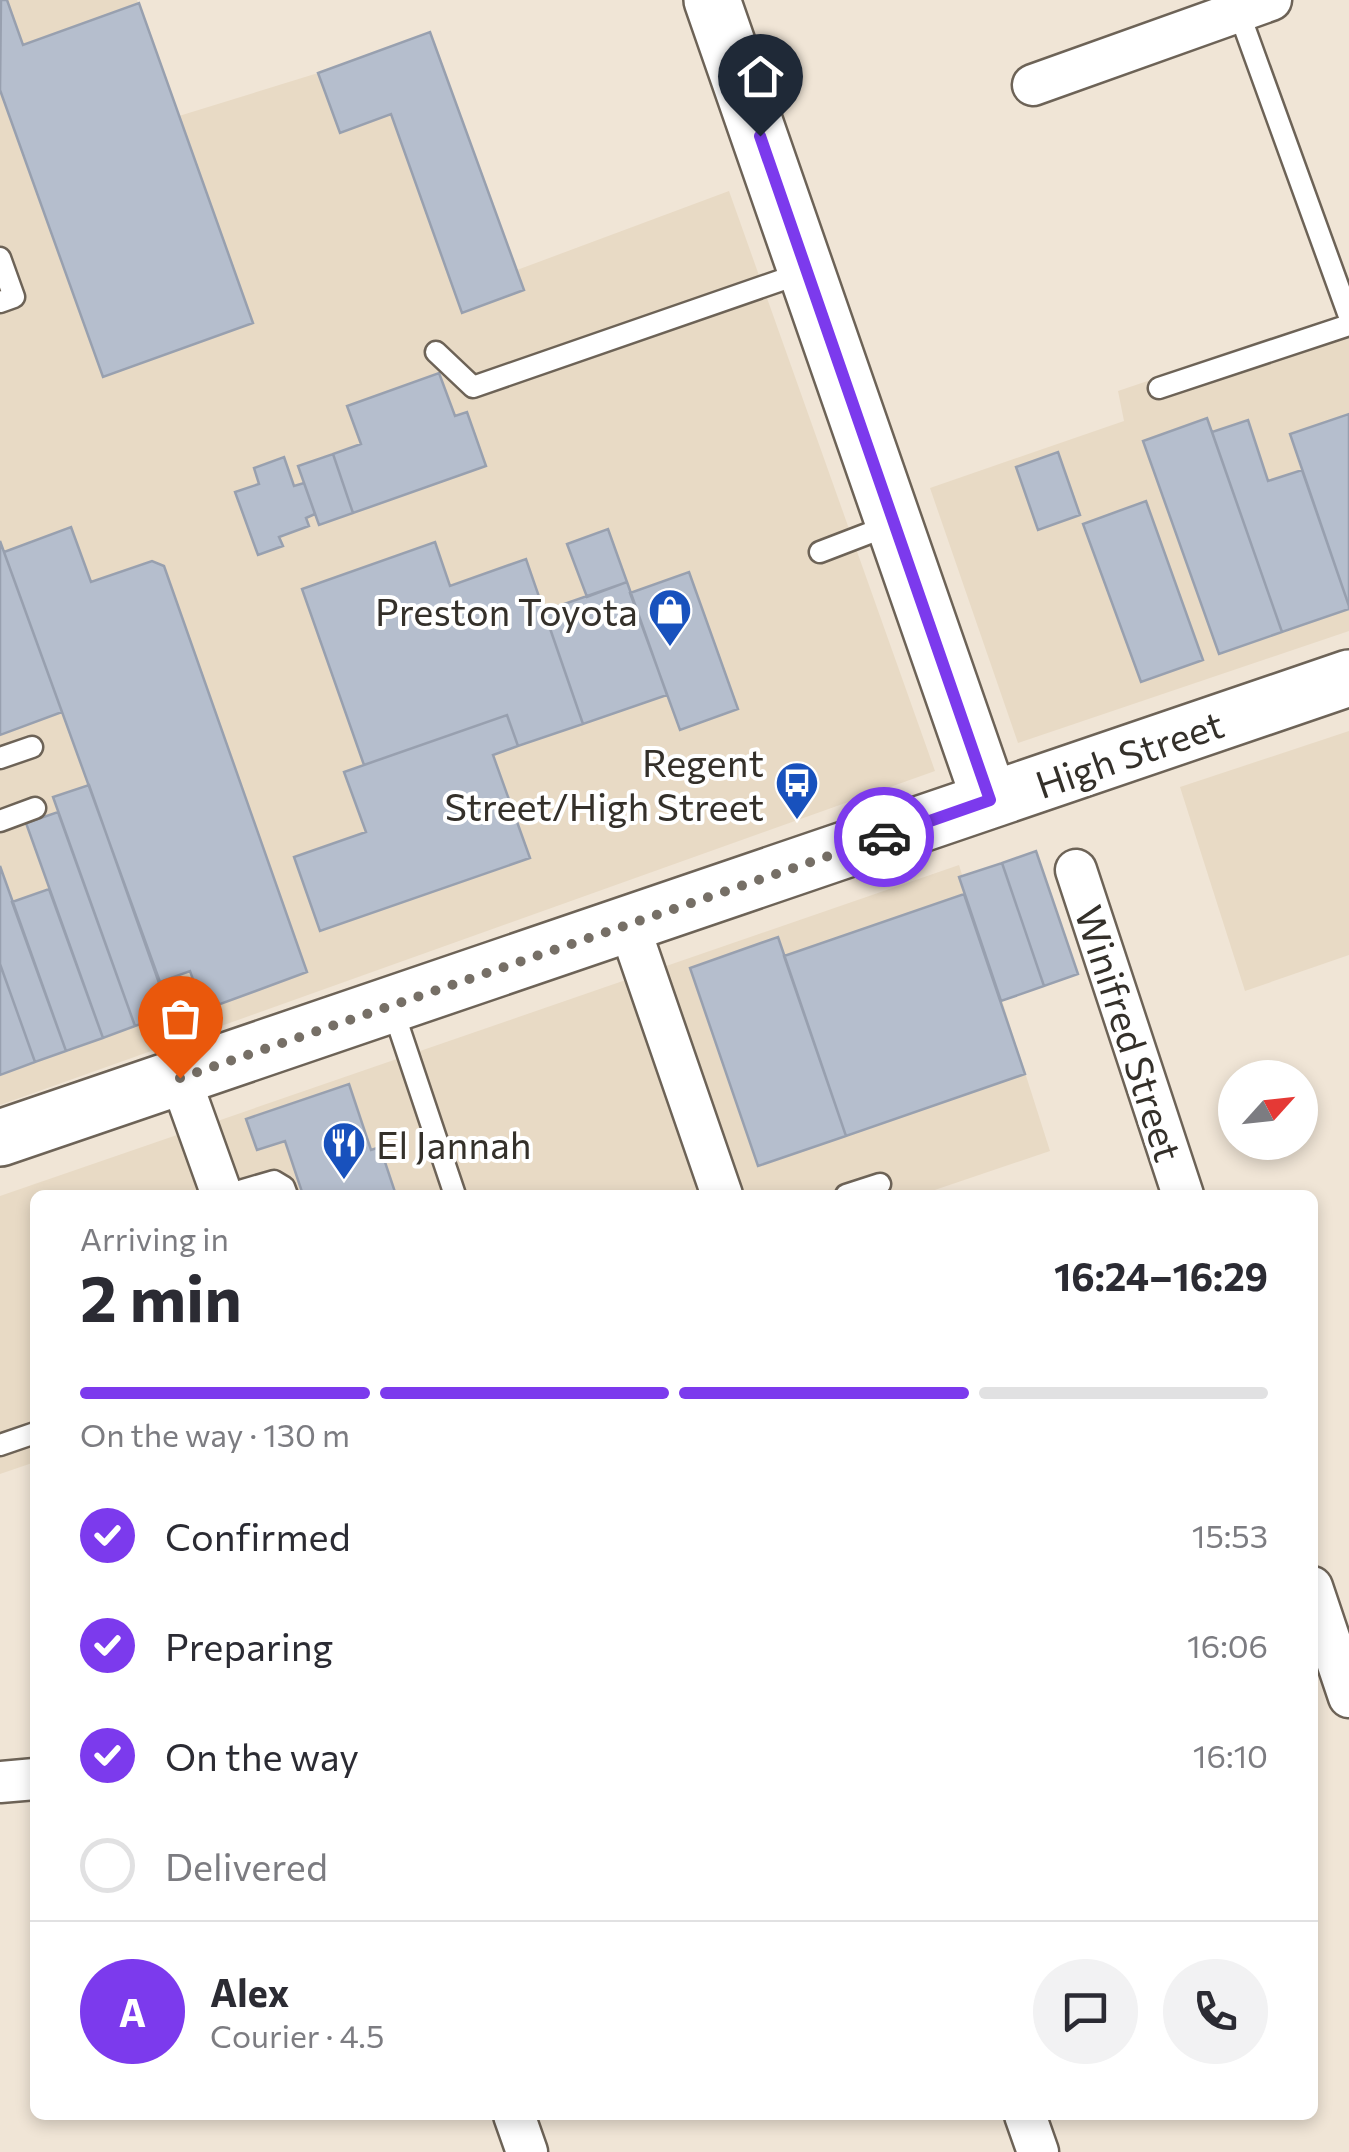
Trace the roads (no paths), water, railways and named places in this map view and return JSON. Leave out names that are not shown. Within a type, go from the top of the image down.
[{"type":"main road","points":[[712,0],[990,800]]},
{"type":"main road","name":"High Street","points":[[0,1138],[1349,678]]},
{"type":"street","points":[[1033,85],[1248,4]]},
{"type":"street","name":"Winifred Street","points":[[1076,870],[1181,1190]]},
{"type":"street","points":[[628,923],[720,1190]]},
{"type":"street","points":[[180,1078],[222,1190]]},
{"type":"street","points":[[1318,1604],[1349,1697]]},
{"type":"street","points":[[0,1782],[30,1779]]},
{"type":"street","points":[[516,2120],[526,2152]]},
{"type":"street","points":[[1028,2120],[1038,2152]]},
{"type":"lane","points":[[1248,4],[1349,316]]},
{"type":"lane","points":[[0,258],[14,297],[0,302]]},
{"type":"lane","points":[[436,352],[473,387],[807,272]]},
{"type":"lane","points":[[1159,388],[1349,324]]},
{"type":"lane","points":[[820,552],[895,524]]},
{"type":"lane","points":[[0,758],[32,747]]},
{"type":"lane","points":[[0,820],[35,808]]},
{"type":"lane","points":[[391,1005],[453,1190]]},
{"type":"lane","points":[[242,1190],[274,1181],[286,1190]]},
{"type":"lane","points":[[861,1190],[880,1184]]},
{"type":"lane","points":[[0,1445],[30,1435]]},
{"type":"place","name":"Preston Toyota","points":[[670,648]]},
{"type":"place","name":"Regent Street/High Street","points":[[797,821]]},
{"type":"place","name":"El Jannah","points":[[344,1181]]}]
